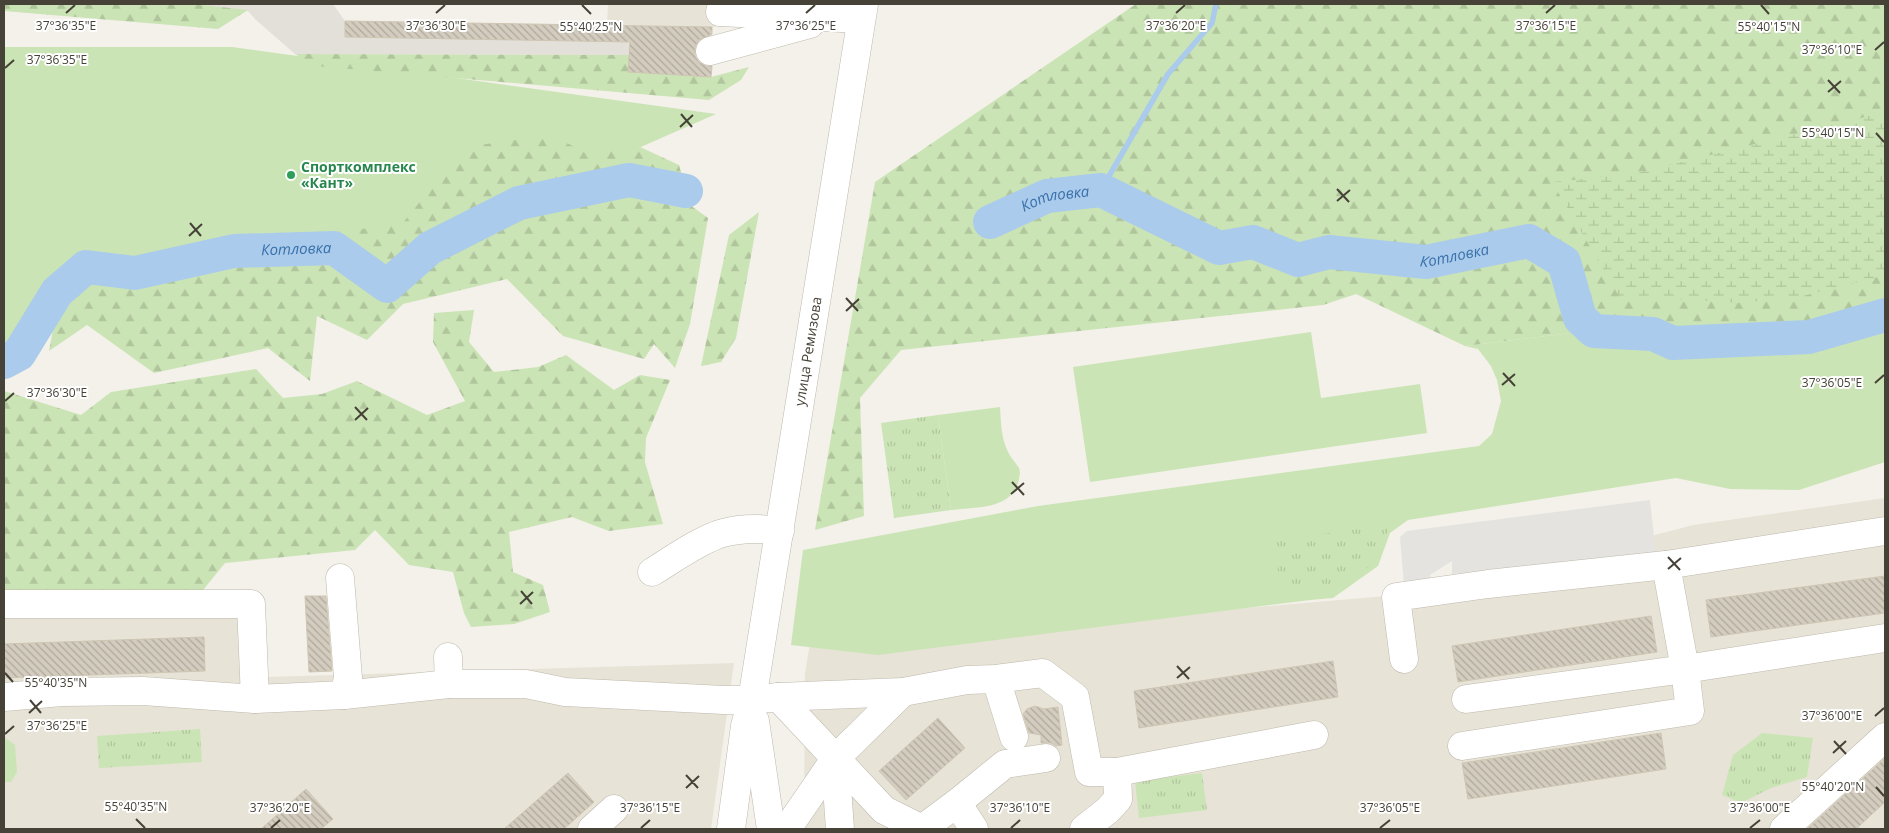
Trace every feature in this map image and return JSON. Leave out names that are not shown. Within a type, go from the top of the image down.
[{"type":"street","points":[[720,12],[833,18]]},
{"type":"street","points":[[710,51],[862,12]]},
{"type":"street","name":"улица Ремизова","points":[[775,829],[765,698],[780,530],[862,12]]},
{"type":"street","points":[[652,572],[720,533],[758,528],[780,530]]},
{"type":"street","points":[[1404,660],[1396,597],[1488,584],[1666,565],[1885,532]]},
{"type":"street","points":[[1462,746],[1690,711],[1685,669],[1666,565]]},
{"type":"street","points":[[340,578],[348,678],[344,695]]},
{"type":"street","points":[[4,604],[251,604],[255,698]]},
{"type":"street","points":[[1466,699],[1685,669],[1885,638]]},
{"type":"street","points":[[448,657],[449,684]]},
{"type":"street","points":[[4,697],[62,692],[143,691],[255,698],[344,695],[449,684],[526,684],[565,692],[724,700],[903,692],[967,680],[996,679],[1043,673],[1075,698],[1089,772],[1117,772],[1314,735]]},
{"type":"street","points":[[996,679],[1014,736]]},
{"type":"street","points":[[775,829],[836,759],[903,692]]},
{"type":"street","points":[[765,698],[836,759],[884,810],[922,829],[1005,764],[1046,758]]},
{"type":"street","name":"улица Ремизова","points":[[732,828],[745,726],[765,698]]},
{"type":"street","points":[[1784,829],[1885,737]]},
{"type":"street","points":[[836,759],[840,829]]},
{"type":"street","points":[[1084,829],[1108,810],[1118,798],[1117,772]]},
{"type":"street","points":[[957,803],[974,829]]},
{"type":"street","points":[[592,829],[614,809]]},
{"type":"shaded area","points":[[193,4],[333,4],[345,21],[712,27],[711,77],[628,72],[629,55],[295,54],[248,11]]},
{"type":"shaded area","points":[[608,4],[785,4],[763,24],[712,27],[607,25]]},
{"type":"shaded area","points":[[1885,498],[1885,829],[804,829],[805,673],[821,578],[1165,615],[1444,591],[1693,525]]},
{"type":"shaded area","points":[[1650,500],[1656,555],[1452,574],[1452,561],[1430,575],[1430,584],[1404,585],[1400,537],[1407,531]]},
{"type":"shaded area","points":[[251,589],[267,677],[734,663],[711,829],[4,829],[4,608]]},
{"type":"green space","points":[[4,4],[193,4],[248,10],[218,29],[4,11]]},
{"type":"green space","points":[[1136,4],[1885,4],[1885,311],[1809,333],[1673,339],[1655,332],[1596,328],[1465,346],[1356,294],[1323,305],[901,350],[860,398],[864,516],[815,530],[875,182]]},
{"type":"green space","name":"Спорткомплекс «Кант»","points":[[4,47],[232,47],[716,114],[408,249],[127,265],[4,359]]},
{"type":"green space","points":[[295,54],[629,55],[629,72],[711,77],[749,67],[741,80],[709,100],[316,66]]},
{"type":"green space","points":[[1885,112],[1885,275],[1803,296],[1742,303],[1619,296],[1552,182],[1633,174]]},
{"type":"green space","points":[[552,135],[586,153],[640,147],[679,165],[690,205],[708,218],[690,324],[675,368],[654,344],[644,359],[563,336],[507,279],[403,304],[367,340],[317,316],[310,381],[268,348],[154,373],[87,325],[49,351],[61,286],[127,258],[402,224],[464,147]]},
{"type":"green space","points":[[759,212],[736,338],[721,362],[701,366],[729,235]]},
{"type":"green space","points":[[474,310],[469,342],[494,372],[538,367],[566,355],[614,390],[640,375],[670,380],[646,438],[645,462],[663,524],[609,531],[572,517],[509,532],[513,572],[543,585],[550,612],[514,624],[471,627],[464,613],[453,572],[409,565],[375,530],[355,550],[225,563],[203,590],[4,594],[4,391],[81,415],[111,392],[256,369],[283,398],[322,394],[357,381],[427,415],[465,401],[433,342],[434,313]]},
{"type":"green space","points":[[1885,311],[1885,462],[1799,490],[1730,489],[1676,478],[1408,520],[1390,533],[1378,566],[1333,598],[878,655],[791,645],[803,550],[1038,506],[1479,446],[1492,434],[1501,401],[1497,380],[1491,366],[1478,349],[1465,346],[1596,328],[1655,332],[1674,339],[1808,333]]},
{"type":"green space","points":[[1311,332],[1321,398],[1420,384],[1427,433],[1090,482],[1073,367]]},
{"type":"green space","points":[[1000,407],[1004,441],[1008,452],[1020,470],[1020,476],[1014,492],[999,503],[990,506],[951,510],[938,415]]},
{"type":"green space","points":[[938,415],[951,510],[894,518],[881,423]]},
{"type":"green space","points":[[1390,525],[1374,564],[1336,587],[1280,588],[1274,540]]},
{"type":"green space","points":[[200,729],[202,762],[99,768],[97,736]]},
{"type":"green space","points":[[1762,733],[1813,738],[1807,777],[1771,788],[1741,803],[1722,795],[1733,755]]},
{"type":"green space","points":[[4,737],[15,745],[17,772],[11,782],[4,782]]},
{"type":"green space","points":[[1202,773],[1207,810],[1139,818],[1135,781]]},
{"type":"building","points":[[345,21],[712,27],[712,34],[699,40],[695,47],[695,56],[699,62],[706,66],[712,66],[711,77],[628,72],[630,42],[345,37]]},
{"type":"building","points":[[1885,576],[1885,613],[1711,637],[1706,600]]},
{"type":"building","points":[[305,596],[326,596],[332,671],[309,672]]},
{"type":"building","points":[[1651,616],[1657,652],[1458,682],[1452,646]]},
{"type":"building","points":[[204,637],[205,671],[4,678],[4,644]]},
{"type":"building","points":[[1333,661],[1338,697],[1139,728],[1134,691]]},
{"type":"building","points":[[1035,706],[1044,709],[1058,707],[1062,745],[1056,746],[1051,743],[1041,743],[1041,735],[1029,733],[1023,714],[1027,709]]},
{"type":"building","points":[[938,718],[965,748],[906,800],[879,771]]},
{"type":"building","points":[[1661,733],[1666,769],[1468,799],[1462,763]]},
{"type":"building","points":[[1885,758],[1885,802],[1856,829],[1807,829]]},
{"type":"building","points":[[568,773],[594,802],[564,829],[504,829]]},
{"type":"building","points":[[306,789],[333,819],[321,829],[261,829]]},
{"type":"waterway","points":[[1101,190],[1168,74],[1212,23],[1216,4]]},
{"type":"waterway","name":"Котловка","points":[[4,362],[19,354],[57,292],[86,267],[135,273],[234,251],[334,248],[387,286],[430,248],[519,203],[629,180],[686,191]]},
{"type":"waterway","name":"Котловка","points":[[990,222],[1047,196],[1101,190],[1219,248],[1253,242],[1298,260],[1329,252],[1426,262],[1529,241],[1564,262],[1580,318],[1594,331],[1653,334],[1673,343],[1809,337],[1885,315]]},
{"type":"place","name":"Спорткомплекс «Кант»","points":[[291,175]]}]
